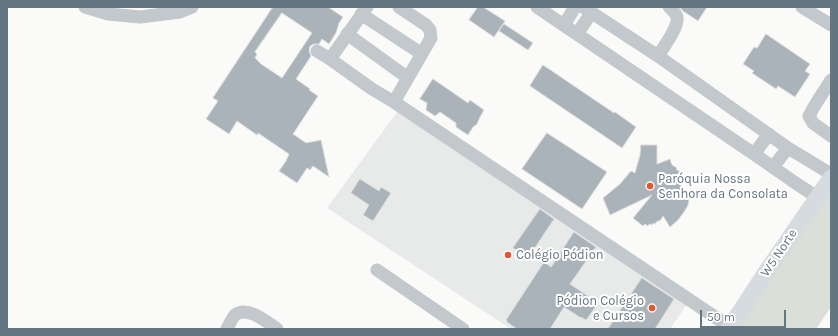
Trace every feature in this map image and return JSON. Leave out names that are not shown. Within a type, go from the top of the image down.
[{"type":"main road","name":"W5 Norte","points":[[730,328],[831,178]]},
{"type":"street","points":[[85,7],[108,14],[140,18],[180,12],[192,7]]},
{"type":"street","points":[[394,102],[431,38],[430,30],[426,25],[399,7]]},
{"type":"street","points":[[537,7],[817,197]]},
{"type":"street","points":[[564,25],[575,7]]},
{"type":"street","points":[[658,56],[677,23],[677,17],[674,11],[669,7]]},
{"type":"street","points":[[802,7],[831,26]]},
{"type":"street","points":[[577,34],[587,10],[658,56],[788,148],[831,174]]},
{"type":"street","points":[[330,59],[364,11],[422,54]]},
{"type":"street","points":[[347,34],[408,78]]},
{"type":"street","points":[[317,51],[730,328]]},
{"type":"street","points":[[831,80],[814,105],[809,116],[813,123],[831,136]]},
{"type":"street","points":[[754,154],[769,134]]},
{"type":"street","points":[[774,167],[788,148]]},
{"type":"street","points":[[377,270],[463,329]]},
{"type":"street","points":[[227,329],[235,315],[244,312],[257,315],[277,329]]},
{"type":"shaded area","name":"Colégio Pódion","points":[[400,108],[689,301],[670,329],[511,329],[327,208]]},
{"type":"shaded area","points":[[831,187],[831,307],[816,329],[735,329]]},
{"type":"building","points":[[273,7],[328,7],[343,17],[329,44],[322,39],[319,44],[310,46],[309,51],[311,56],[296,79],[318,96],[293,134],[306,143],[321,140],[329,177],[313,166],[310,170],[307,168],[297,183],[279,171],[289,154],[237,121],[229,134],[206,119],[218,101],[213,98]],"holes":[[[282,13],[312,33],[282,78],[261,64],[255,58],[257,54],[255,52]]]},
{"type":"building","points":[[478,7],[483,7],[505,21],[494,37],[469,20]]},
{"type":"building","points":[[680,7],[707,7],[698,21],[683,11]]},
{"type":"building","points":[[504,24],[533,43],[528,50],[499,31]]},
{"type":"building","points":[[766,34],[810,64],[805,71],[810,74],[795,97],[778,86],[776,89],[752,73],[754,71],[743,64],[754,47],[757,48]]},
{"type":"building","points":[[543,65],[636,127],[622,148],[530,86]]},
{"type":"building","points":[[433,79],[468,103],[470,100],[484,110],[477,124],[468,135],[456,127],[456,123],[440,112],[435,116],[426,110],[427,103],[420,99]]},
{"type":"building","points":[[547,133],[607,172],[582,209],[522,169]]},
{"type":"building","name":"Paróquia Nossa Senhora da Consolata","points":[[641,145],[657,145],[657,164],[670,159],[672,165],[680,172],[678,174],[681,176],[679,178],[681,179],[680,182],[682,183],[680,185],[682,186],[679,193],[690,195],[688,205],[684,212],[670,227],[663,216],[660,221],[657,221],[655,224],[653,223],[652,225],[649,224],[648,226],[645,224],[643,226],[633,218],[652,195],[610,215],[603,198],[620,184],[631,171],[635,173]]},
{"type":"building","points":[[360,179],[379,191],[381,187],[391,193],[373,221],[363,215],[369,205],[351,193]]},
{"type":"building","points":[[540,209],[554,219],[528,258],[513,248]]},
{"type":"building","points":[[574,232],[596,247],[570,284],[598,303],[586,320],[564,307],[550,329],[517,329],[506,320],[544,262],[551,267]]},
{"type":"building","name":"Pódion Colégio e Cursos","points":[[642,278],[674,299],[655,329],[608,329]]},
{"type":"place","name":"Paróquia Nossa Senhora da Consolata","points":[[650,186]]},
{"type":"place","name":"Colégio Pódion","points":[[508,255]]},
{"type":"place","name":"Pódion Colégio e Cursos","points":[[652,308]]}]
